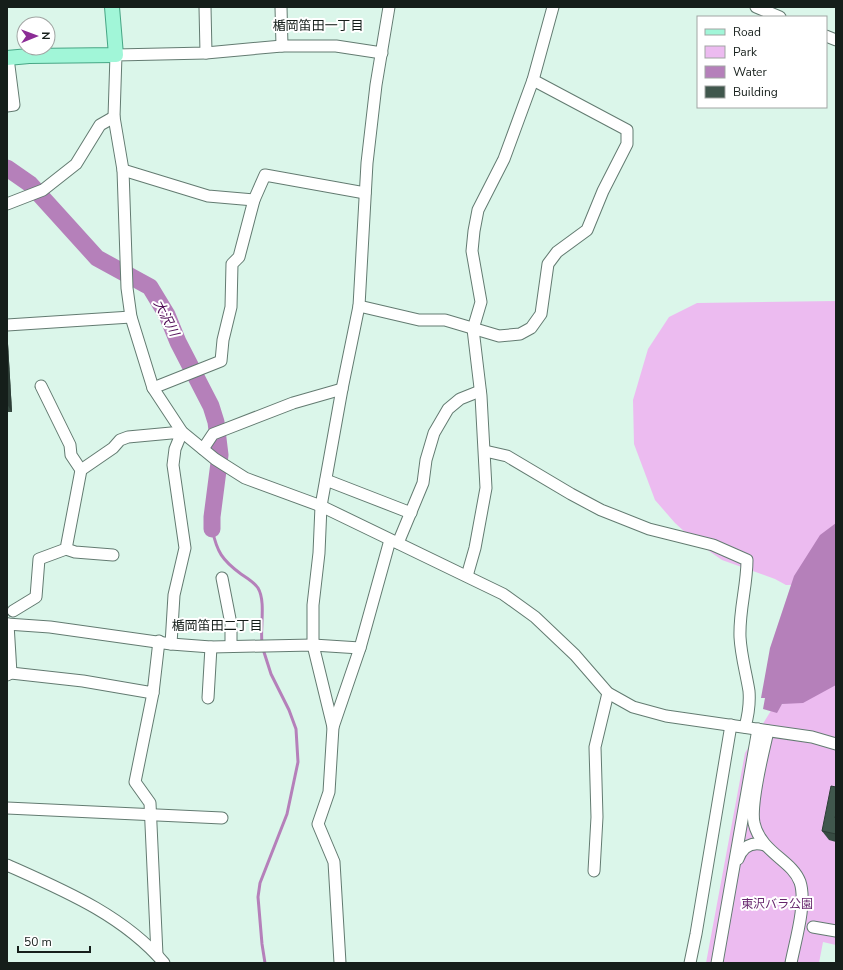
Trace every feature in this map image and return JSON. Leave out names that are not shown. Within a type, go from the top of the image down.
[{"type":"main road","points":[[7,58],[116,55],[112,7]]},
{"type":"street","points":[[205,7],[206,53]]},
{"type":"street","points":[[281,7],[282,46]]},
{"type":"street","points":[[333,727],[314,645],[313,605],[321,506],[342,389],[359,306],[365,192],[376,85],[389,7]]},
{"type":"street","points":[[467,576],[475,548],[486,488],[485,451],[473,329],[481,302],[472,251],[478,210],[504,159],[533,80],[553,7]]},
{"type":"street","points":[[756,7],[778,16]]},
{"type":"street","points":[[382,53],[336,46],[282,46],[206,53],[116,55],[114,117],[122,170],[128,288],[131,317],[153,388],[182,432],[215,459],[245,478],[321,506],[503,594],[535,618],[575,655],[608,693],[633,707],[666,716],[812,737],[836,744]]},
{"type":"street","points":[[7,58],[14,105],[7,106]]},
{"type":"street","points":[[359,306],[420,320],[445,320],[499,336],[520,334],[531,328],[541,314],[548,264],[557,252],[587,230],[603,191],[627,144],[627,130],[533,80]]},
{"type":"street","points":[[7,204],[43,190],[76,164],[100,125],[114,117]]},
{"type":"street","points":[[122,170],[208,196],[254,200]]},
{"type":"street","points":[[153,388],[184,374],[221,361],[223,340],[231,307],[232,264],[239,257],[254,200],[265,175],[365,192]]},
{"type":"street","points":[[7,324],[131,317]]},
{"type":"street","points":[[41,386],[70,445],[71,455],[81,470],[66,549]]},
{"type":"street","points":[[203,449],[217,433],[293,403],[342,389]]},
{"type":"street","points":[[340,963],[334,862],[318,824],[329,792],[333,727],[394,541],[411,513],[423,484],[426,460],[437,427],[448,409],[460,399],[480,391]]},
{"type":"street","points":[[81,470],[113,448],[120,440],[128,437],[182,432]]},
{"type":"street","points":[[171,644],[174,595],[185,548],[173,465],[175,450],[182,432]]},
{"type":"street","points":[[485,451],[507,456],[570,494],[601,510],[649,530],[713,545],[747,560],[747,577],[740,610],[742,664],[749,691],[748,714],[745,727]]},
{"type":"street","points":[[326,480],[411,513]]},
{"type":"street","points":[[13,610],[36,598],[39,559],[66,549],[75,552],[112,555]]},
{"type":"street","points":[[222,578],[230,624],[231,646]]},
{"type":"street","points":[[153,694],[83,681],[9,674],[8,624],[50,627],[159,641],[171,644],[211,646],[314,645],[360,648]]},
{"type":"street","points":[[159,641],[153,694],[135,782],[150,803],[160,959]]},
{"type":"street","points":[[208,698],[211,646]]},
{"type":"street","points":[[594,871],[597,817],[595,747],[608,693]]},
{"type":"street","points":[[690,963],[731,726]]},
{"type":"street","points":[[763,730],[753,817],[757,833],[765,845],[795,874],[800,882],[802,894],[801,905],[790,963]]},
{"type":"street","points":[[717,963],[734,870],[763,730]]},
{"type":"street","points":[[7,808],[222,818]]},
{"type":"street","points":[[734,870],[738,856],[746,846],[756,843],[765,845]]},
{"type":"street","points":[[7,865],[79,897],[116,920],[160,959]]},
{"type":"street","points":[[813,927],[836,931]]},
{"type":"green space","points":[[836,301],[836,584],[786,585],[775,579],[722,560],[696,542],[675,523],[655,500],[634,444],[633,400],[648,349],[669,317],[697,303]]},
{"type":"green space","name":"東沢バラ公園","points":[[834,680],[836,681],[836,945],[823,942],[819,963],[706,963],[745,753],[772,709]]},
{"type":"water","points":[[836,523],[836,685],[803,703],[782,704],[777,713],[763,709],[765,698],[761,698],[770,648],[794,576],[820,535]]},
{"type":"building","points":[[831,786],[836,787],[836,834],[822,831]]},
{"type":"waterway","name":"大沢川","points":[[7,168],[30,184],[97,258],[150,287],[167,315],[178,342],[211,406],[216,422],[220,455],[212,517],[212,529]]},
{"type":"waterway","points":[[212,529],[221,555],[229,564],[258,588],[262,600],[262,643]]},
{"type":"waterway","points":[[263,649],[271,674],[289,710],[296,729],[298,762],[287,814],[260,883],[258,897],[265,963]]},
{"type":"district","name":"楯岡笛田一丁目","points":[[318,26]]},
{"type":"district","name":"楯岡笛田二丁目","points":[[217,626]]}]
